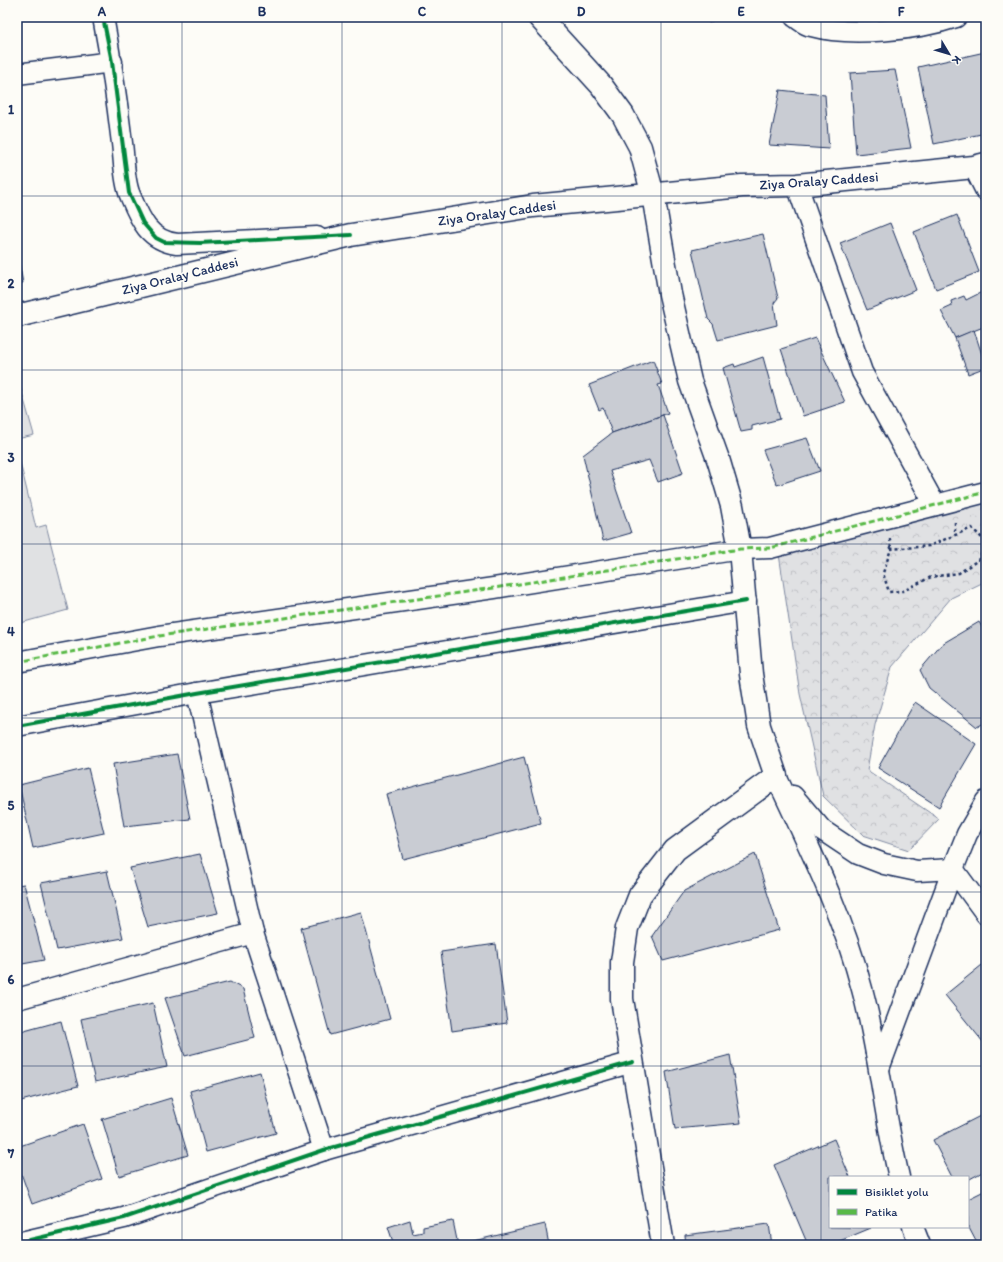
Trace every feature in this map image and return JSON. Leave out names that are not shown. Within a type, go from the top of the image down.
[{"type":"main road","points":[[539,17],[601,85],[623,115],[640,147],[653,195],[670,294],[690,381],[719,462],[732,506],[740,549],[752,674],[759,726],[776,776],[675,850],[640,895],[627,928],[622,962],[622,999],[664,1245]]},
{"type":"main road","name":"Ziya Oralay Caddesi","points":[[17,316],[351,235],[533,206],[742,186],[798,185],[980,165]]},
{"type":"street","points":[[103,17],[112,62],[129,193],[143,222],[156,238],[164,242],[200,243],[351,235]]},
{"type":"street","points":[[795,17],[809,26],[841,32],[892,30],[956,17]]},
{"type":"street","points":[[17,74],[112,62]]},
{"type":"street","points":[[980,165],[986,191]]},
{"type":"street","points":[[798,185],[862,372],[935,505]]},
{"type":"street","points":[[17,662],[159,636],[494,588],[740,549],[770,548],[986,492]]},
{"type":"street","points":[[17,726],[197,693],[746,601]]},
{"type":"street","points":[[197,693],[253,933],[324,1150]]},
{"type":"street","points":[[776,776],[822,830],[858,854],[884,864],[917,871],[953,869]]},
{"type":"street","points":[[776,776],[834,903],[862,989],[880,1066],[888,1132],[899,1176]]},
{"type":"street","points":[[880,1066],[953,869],[967,834],[986,801]]},
{"type":"street","points":[[953,869],[986,914]]},
{"type":"street","points":[[17,999],[253,933]]},
{"type":"street","points":[[17,1243],[124,1218],[324,1150],[633,1062]]},
{"type":"street","points":[[913,1228],[920,1245]]},
{"type":"path","points":[[986,542],[972,528],[929,546],[891,549],[883,573],[889,592],[903,591],[931,577],[959,573],[978,560],[986,547]]},
{"type":"green space","points":[[17,375],[34,435],[17,439]]},
{"type":"green space","points":[[17,450],[36,528],[46,525],[68,610],[17,624]]},
{"type":"green space","points":[[986,498],[986,581],[951,598],[892,667],[875,725],[867,770],[939,819],[909,850],[863,835],[823,796],[800,694],[779,554]]},
{"type":"building","points":[[705,17],[719,17],[709,23]]},
{"type":"building","points":[[985,52],[986,133],[934,144],[918,67]]},
{"type":"building","points":[[895,70],[911,148],[856,154],[850,73]]},
{"type":"building","points":[[780,90],[825,95],[829,149],[769,145]]},
{"type":"building","points":[[957,215],[979,272],[936,289],[914,232]]},
{"type":"building","points":[[890,223],[916,290],[867,310],[840,243]]},
{"type":"building","points":[[763,234],[778,298],[774,303],[777,325],[718,340],[713,324],[708,319],[692,250]]},
{"type":"building","points":[[17,251],[23,283],[17,284]]},
{"type":"building","points":[[986,290],[986,326],[955,338],[941,311],[952,306],[951,301],[964,296],[966,300]]},
{"type":"building","points":[[974,330],[986,367],[968,374],[955,338]]},
{"type":"building","points":[[815,338],[845,402],[803,416],[781,349]]},
{"type":"building","points":[[763,357],[780,419],[752,426],[752,430],[741,432],[723,368],[734,364],[735,367]]},
{"type":"building","points":[[653,360],[662,384],[658,385],[668,413],[612,433],[603,408],[599,410],[589,385]]},
{"type":"building","points":[[663,415],[683,473],[658,482],[649,460],[610,471],[631,533],[603,541],[583,455],[612,433]]},
{"type":"building","points":[[807,438],[820,471],[777,485],[763,450]]},
{"type":"building","points":[[979,622],[986,634],[986,722],[977,727],[929,688],[920,670],[942,644]]},
{"type":"building","points":[[915,702],[976,744],[939,807],[878,768]]},
{"type":"building","points":[[177,754],[190,819],[124,826],[113,764]]},
{"type":"building","points":[[524,757],[541,823],[403,859],[386,794]]},
{"type":"building","points":[[88,768],[104,833],[33,848],[19,785]]},
{"type":"building","points":[[200,854],[218,913],[148,927],[130,868]]},
{"type":"building","points":[[755,854],[779,930],[663,961],[652,936],[684,891]]},
{"type":"building","points":[[107,871],[123,938],[57,950],[41,883]]},
{"type":"building","points":[[24,884],[44,960],[17,965],[17,885]]},
{"type":"building","points":[[361,912],[390,1019],[330,1035],[301,928]]},
{"type":"building","points":[[496,944],[507,1023],[452,1031],[441,952]]},
{"type":"building","points":[[982,965],[986,971],[986,1040],[983,1042],[945,995]]},
{"type":"building","points":[[230,982],[243,989],[255,1038],[185,1056],[165,998]]},
{"type":"building","points":[[153,1003],[167,1067],[95,1082],[81,1019]]},
{"type":"building","points":[[61,1021],[78,1086],[17,1102],[17,1033]]},
{"type":"building","points":[[730,1055],[741,1123],[675,1129],[666,1072]]},
{"type":"building","points":[[260,1072],[276,1133],[206,1152],[190,1091]]},
{"type":"building","points":[[171,1098],[188,1155],[119,1176],[102,1119]]},
{"type":"building","points":[[986,1113],[986,1170],[969,1179],[969,1176],[951,1176],[933,1140]]},
{"type":"building","points":[[83,1124],[102,1179],[32,1204],[17,1162],[17,1147]]},
{"type":"building","points":[[834,1139],[850,1176],[829,1176],[829,1228],[871,1228],[830,1245],[808,1245],[774,1165]]},
{"type":"building","points":[[986,1190],[986,1245],[978,1245],[969,1228],[969,1198]]},
{"type":"building","points":[[410,1220],[413,1234],[423,1232],[423,1227],[453,1221],[458,1245],[394,1245],[388,1227]]},
{"type":"building","points":[[545,1224],[549,1245],[469,1245],[469,1242]]},
{"type":"building","points":[[769,1224],[772,1245],[686,1245],[685,1235]]},
{"type":"building","points":[[874,1241],[875,1245],[865,1245]]},
{"type":"marked path","points":[[17,662],[159,636],[494,588],[740,549],[770,548],[986,492]]},
{"type":"cycle path","points":[[103,17],[112,62],[129,193],[143,223],[156,238],[164,242],[200,243],[351,235]]},
{"type":"cycle path","points":[[17,726],[197,693],[746,601]]},
{"type":"cycle path","points":[[17,1243],[124,1218],[324,1150],[633,1062]]}]
